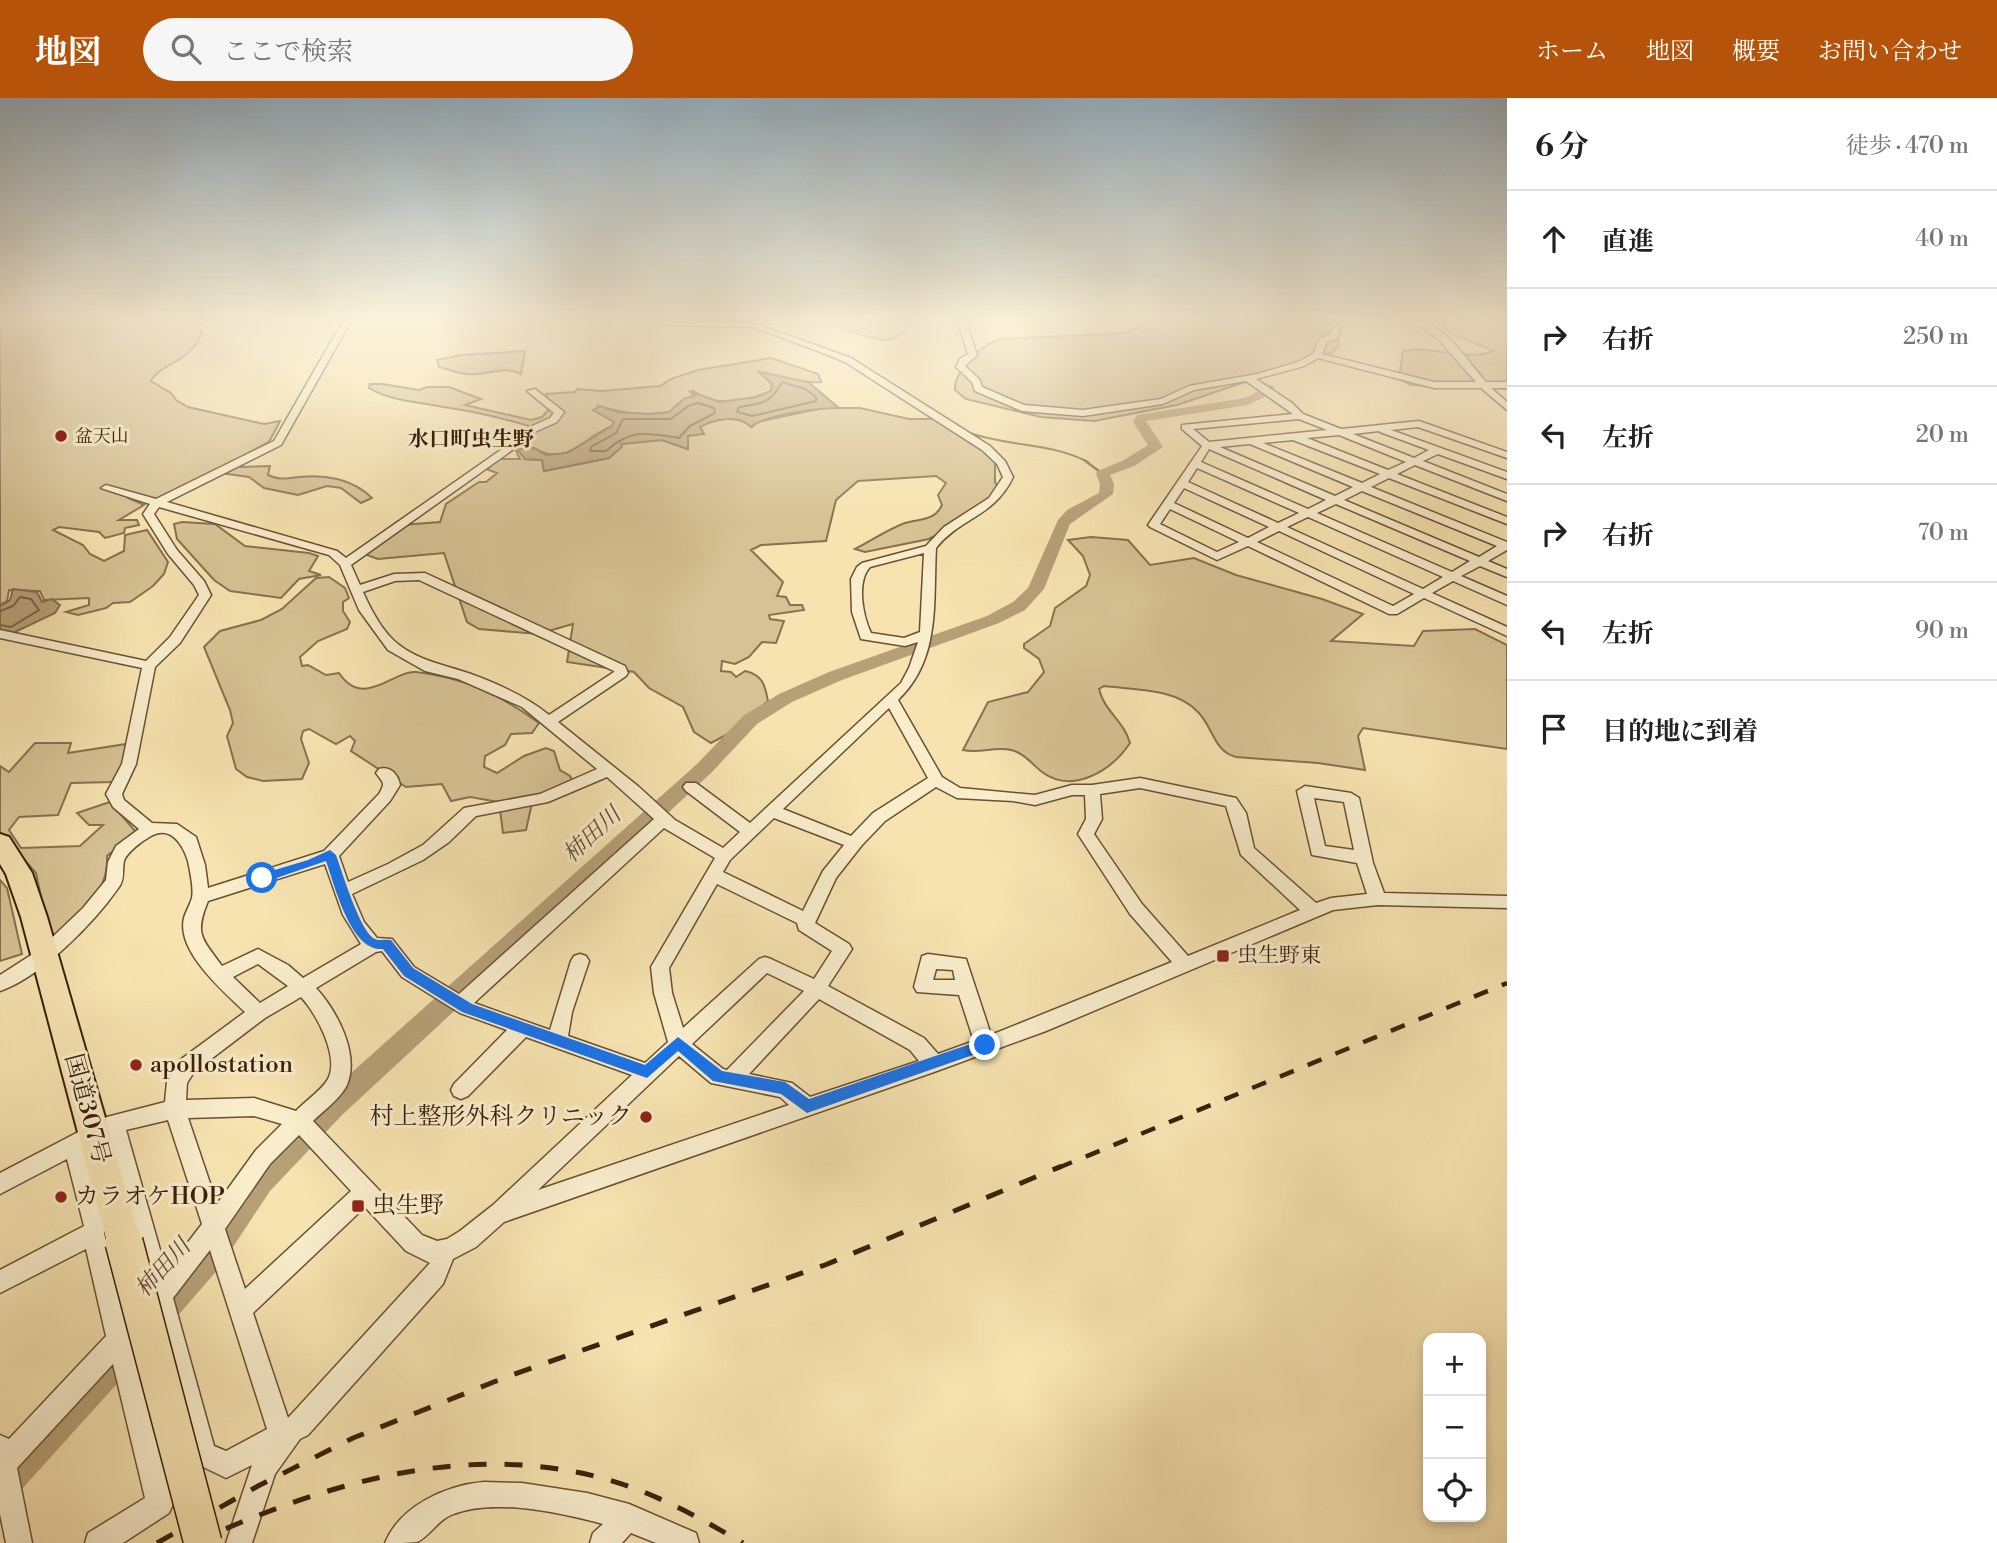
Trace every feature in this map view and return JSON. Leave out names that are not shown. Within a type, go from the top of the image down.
[{"type":"highway","name":"国道307号","points":[[0,843],[19,873],[45,955],[94,1134],[108,1238],[202,1543]]},
{"type":"street","points":[[149,829],[118,803],[114,794],[129,764],[149,667],[175,640],[205,595],[200,584],[172,552],[148,514],[156,503],[278,443],[310,386]]},
{"type":"street","points":[[807,1107],[785,1089],[718,1077],[678,1042],[663,993],[660,967],[724,856],[892,701],[918,668],[926,641],[930,548],[937,536],[975,516],[1003,492],[1008,477],[1001,463],[986,448],[889,386]]},
{"type":"street","points":[[977,386],[1023,408],[1083,413],[1163,401],[1200,386]]},
{"type":"street","points":[[1262,386],[1300,416],[1507,498]]},
{"type":"street","points":[[1483,386],[1507,407]]},
{"type":"street","points":[[345,564],[522,439],[524,433],[554,419],[559,412],[556,408],[532,391]]},
{"type":"street","points":[[1300,416],[1185,428],[1207,445],[1507,573]]},
{"type":"street","points":[[1438,450],[1217,556],[1154,525],[1207,445],[1419,424],[1507,455]]},
{"type":"street","points":[[1377,428],[1504,472]]},
{"type":"street","points":[[1293,436],[1507,521]]},
{"type":"street","points":[[1250,440],[1507,545]]},
{"type":"street","points":[[1195,463],[1507,601]]},
{"type":"street","points":[[1182,483],[1507,632]]},
{"type":"street","points":[[106,488],[333,553],[345,564],[365,610],[393,647],[408,658],[430,668],[463,676],[527,704],[663,817],[724,856]]},
{"type":"street","points":[[1167,504],[1393,611],[1507,545]]},
{"type":"street","points":[[926,641],[905,642],[866,636],[856,617],[859,600],[855,585],[860,570],[866,565],[930,548]]},
{"type":"street","points":[[357,590],[394,579],[421,576],[620,669],[621,673],[549,721]]},
{"type":"street","points":[[0,634],[149,667]]},
{"type":"street","points":[[892,701],[936,780],[957,793],[1035,800],[1072,790],[1140,783],[1186,790],[1231,802],[1239,816],[1242,841],[1247,850],[1312,910]]},
{"type":"street","points":[[344,890],[414,859],[440,840],[468,813],[537,800],[582,784],[607,770]]},
{"type":"street","points":[[201,896],[245,886],[330,855],[385,797],[392,786],[391,778],[384,773]]},
{"type":"street","points":[[731,1079],[817,989],[843,949],[805,925],[829,875],[879,817],[936,780]]},
{"type":"street","points":[[691,787],[750,831]]},
{"type":"street","points":[[1092,790],[1094,819],[1086,834],[1136,909],[1185,964]]},
{"type":"street","points":[[1366,858],[1318,851],[1305,791],[1351,798],[1378,899]]},
{"type":"street","points":[[772,811],[854,843]]},
{"type":"street","points":[[460,1004],[663,817]]},
{"type":"street","points":[[0,984],[45,955],[108,892],[114,882],[116,862],[122,850],[149,829],[170,828],[190,841],[197,865],[201,896],[192,919],[192,938],[219,976],[258,1013]]},
{"type":"street","points":[[330,855],[348,907],[373,945]]},
{"type":"street","points":[[714,875],[807,920]]},
{"type":"street","points":[[497,1214],[985,1045],[1312,910],[1342,902],[1378,899],[1507,902]]},
{"type":"street","points":[[290,1430],[242,1308],[175,1109],[177,1081],[187,1066],[258,1013],[373,945],[386,944],[408,972],[460,1004],[647,1072]]},
{"type":"street","points":[[19,1543],[1,1456],[118,1341],[164,1305],[217,1237],[263,1157],[306,1127],[338,1082],[341,1065],[338,1041],[324,1011],[303,988],[282,970],[258,956],[219,976]]},
{"type":"street","points":[[558,1040],[563,1012],[580,961]]},
{"type":"street","points":[[0,1184],[94,1134],[175,1109],[254,1107],[273,1111],[306,1127],[414,1243],[426,1252],[443,1252],[463,1242],[497,1214],[678,1042],[765,964],[917,1044],[934,1064]]},
{"type":"street","points":[[966,988],[985,1045]]},
{"type":"street","points":[[461,1090],[522,1028]]},
{"type":"street","points":[[94,1134],[164,1305],[204,1454],[226,1465],[290,1430]]},
{"type":"street","points":[[242,1308],[367,1191]]},
{"type":"street","points":[[0,1282],[108,1238],[118,1341],[160,1504],[98,1543]]},
{"type":"street","points":[[239,1543],[264,1466],[290,1430],[435,1276],[441,1266],[443,1252]]},
{"type":"street","points":[[398,1543],[430,1512],[477,1494],[558,1499],[629,1517],[686,1543]]},
{"type":"street","points":[[603,1543],[629,1517]]},
{"type":"shaded area","points":[[0,386],[160,386],[188,407],[264,424],[280,421],[269,442],[157,501],[131,495],[128,498],[144,505],[119,520],[137,520],[139,525],[125,528],[124,533],[105,538],[99,532],[59,527],[53,530],[83,545],[90,554],[104,561],[124,551],[125,535],[147,530],[168,562],[164,574],[153,586],[130,602],[113,603],[106,608],[78,615],[66,612],[89,605],[89,598],[44,600],[40,591],[9,590],[7,601],[0,605]]},
{"type":"shaded area","points":[[369,386],[419,390],[427,387],[449,387],[481,399],[465,405],[531,420],[542,417],[550,408],[546,394],[575,392],[577,389],[602,391],[655,386],[772,386],[771,391],[752,398],[731,401],[711,399],[692,390],[695,395],[693,398],[670,412],[655,415],[635,414],[599,406],[614,422],[612,426],[566,453],[556,455],[534,448],[525,459],[542,460],[544,471],[609,458],[620,444],[662,440],[687,449],[687,436],[703,433],[700,427],[719,420],[740,420],[752,427],[757,422],[823,408],[860,408],[909,419],[933,419],[995,459],[995,482],[1000,491],[969,518],[929,539],[865,552],[855,549],[905,523],[926,519],[935,514],[942,505],[938,495],[946,483],[936,476],[858,481],[836,500],[826,541],[761,545],[751,550],[783,582],[777,596],[786,597],[790,605],[802,605],[804,610],[769,615],[770,619],[784,621],[776,643],[762,642],[749,657],[735,664],[722,661],[721,671],[731,672],[736,677],[745,671],[756,675],[764,686],[768,701],[730,733],[711,743],[694,732],[683,707],[649,688],[634,672],[567,662],[573,624],[538,634],[479,629],[467,622],[444,553],[378,559],[364,554],[401,525],[440,522],[446,504],[497,473],[486,469],[499,459],[520,459],[514,447],[525,437],[529,426],[395,398]]},
{"type":"shaded area","points":[[955,386],[1232,386],[1177,405],[1094,421],[1041,417],[966,399],[955,390]]},
{"type":"shaded area","points":[[1445,386],[1507,386],[1507,389]]},
{"type":"shaded area","points":[[243,464],[241,467],[270,466],[268,475],[276,478],[319,476],[338,479],[356,486],[372,498],[361,503],[341,488],[327,486],[298,495],[264,488],[249,477],[220,473]]},
{"type":"shaded area","points":[[174,524],[215,524],[245,546],[318,556],[309,571],[321,575],[299,579],[281,598],[230,591],[214,580],[177,539]]},
{"type":"shaded area","points":[[1091,537],[1128,540],[1150,565],[1194,558],[1236,575],[1322,599],[1363,614],[1331,641],[1414,646],[1423,631],[1475,629],[1507,645],[1507,749],[1363,728],[1358,736],[1365,770],[1318,763],[1236,757],[1218,745],[1198,712],[1178,698],[1167,694],[1104,686],[1099,689],[1102,697],[1130,743],[1113,762],[1091,776],[1066,781],[1042,772],[1016,751],[963,750],[988,702],[1028,692],[1044,672],[1039,659],[1024,648],[1024,644],[1050,626],[1055,608],[1086,586],[1090,575],[1083,556],[1068,540]]},
{"type":"shaded area","points":[[329,577],[345,588],[349,598],[343,602],[343,611],[350,622],[347,629],[318,641],[300,657],[302,666],[308,665],[326,675],[339,673],[358,688],[378,686],[407,673],[416,672],[450,678],[481,689],[539,723],[532,733],[511,734],[505,745],[485,756],[484,767],[497,773],[524,756],[546,748],[554,751],[560,770],[570,776],[574,784],[532,803],[526,830],[503,833],[499,802],[470,797],[451,801],[442,784],[406,787],[351,751],[355,741],[350,736],[336,744],[309,729],[303,731],[301,739],[309,763],[302,779],[263,781],[247,777],[236,769],[227,736],[233,723],[230,710],[204,647],[220,631],[261,620],[282,609],[316,578]]},
{"type":"shaded area","points":[[35,743],[71,743],[68,753],[126,744],[124,762],[113,782],[71,783],[58,815],[19,817],[9,830],[21,848],[80,846],[103,825],[89,825],[77,813],[110,802],[136,832],[107,856],[103,882],[90,904],[71,924],[50,940],[36,873],[0,832],[0,766],[9,772]]},
{"type":"shaded area","points":[[0,880],[7,888],[22,954],[0,961]]},
{"type":"water","points":[[772,386],[813,386],[839,408],[780,416],[751,427],[740,420],[719,420],[700,427],[704,434],[688,436],[688,449],[662,440],[621,444],[622,447],[609,458],[544,471],[542,460],[525,459],[517,449],[534,448],[546,455],[567,453],[612,426],[614,422],[593,410],[600,406],[618,412],[649,414],[669,412],[685,398],[695,396],[689,391],[719,402],[757,397],[771,391]]},
{"type":"water","points":[[13,589],[37,592],[42,602],[52,599],[60,605],[55,613],[11,634],[0,631],[0,606],[10,600]]},
{"type":"waterway","name":"柿田川","points":[[157,1316],[208,1257],[260,1182],[332,1107],[716,757],[750,720],[810,686],[940,640],[1019,606],[1036,589],[1063,523],[1072,514],[1106,494],[1107,484],[1103,474],[1156,447],[1139,422],[1141,418],[1248,401],[1270,389]]},
{"type":"waterway","points":[[967,432],[1059,451],[1085,461]]},
{"type":"waterway","points":[[1085,461],[1103,474]]},
{"type":"waterway","name":"柿田川","points":[[0,1488],[131,1345]]},
{"type":"railway","points":[[1058,1168],[1507,983]]},
{"type":"railway","points":[[157,1543],[258,1486],[353,1438],[509,1376],[825,1265],[1062,1166]]},
{"type":"railway","points":[[193,1543],[293,1502],[344,1486],[449,1466],[502,1464],[555,1469],[609,1480],[678,1507],[743,1543]]},
{"type":"place","name":"盆天山","points":[[61,436]]},
{"type":"place","name":"虫生野東","points":[[1223,956]]},
{"type":"place","name":"apollostation","points":[[136,1065]]},
{"type":"place","name":"村上整形外科クリニック","points":[[646,1117]]},
{"type":"place","name":"カラオケHOP","points":[[61,1197]]},
{"type":"place","name":"虫生野","points":[[358,1206]]},
{"type":"district","name":"水口町虫生野","points":[[471,440]]},
{"type":"route","points":[[262,878],[330,855],[348,907],[367,939],[373,945],[386,944],[408,972],[467,1008],[647,1072],[678,1042],[718,1077],[785,1089],[807,1107],[985,1045]]}]
